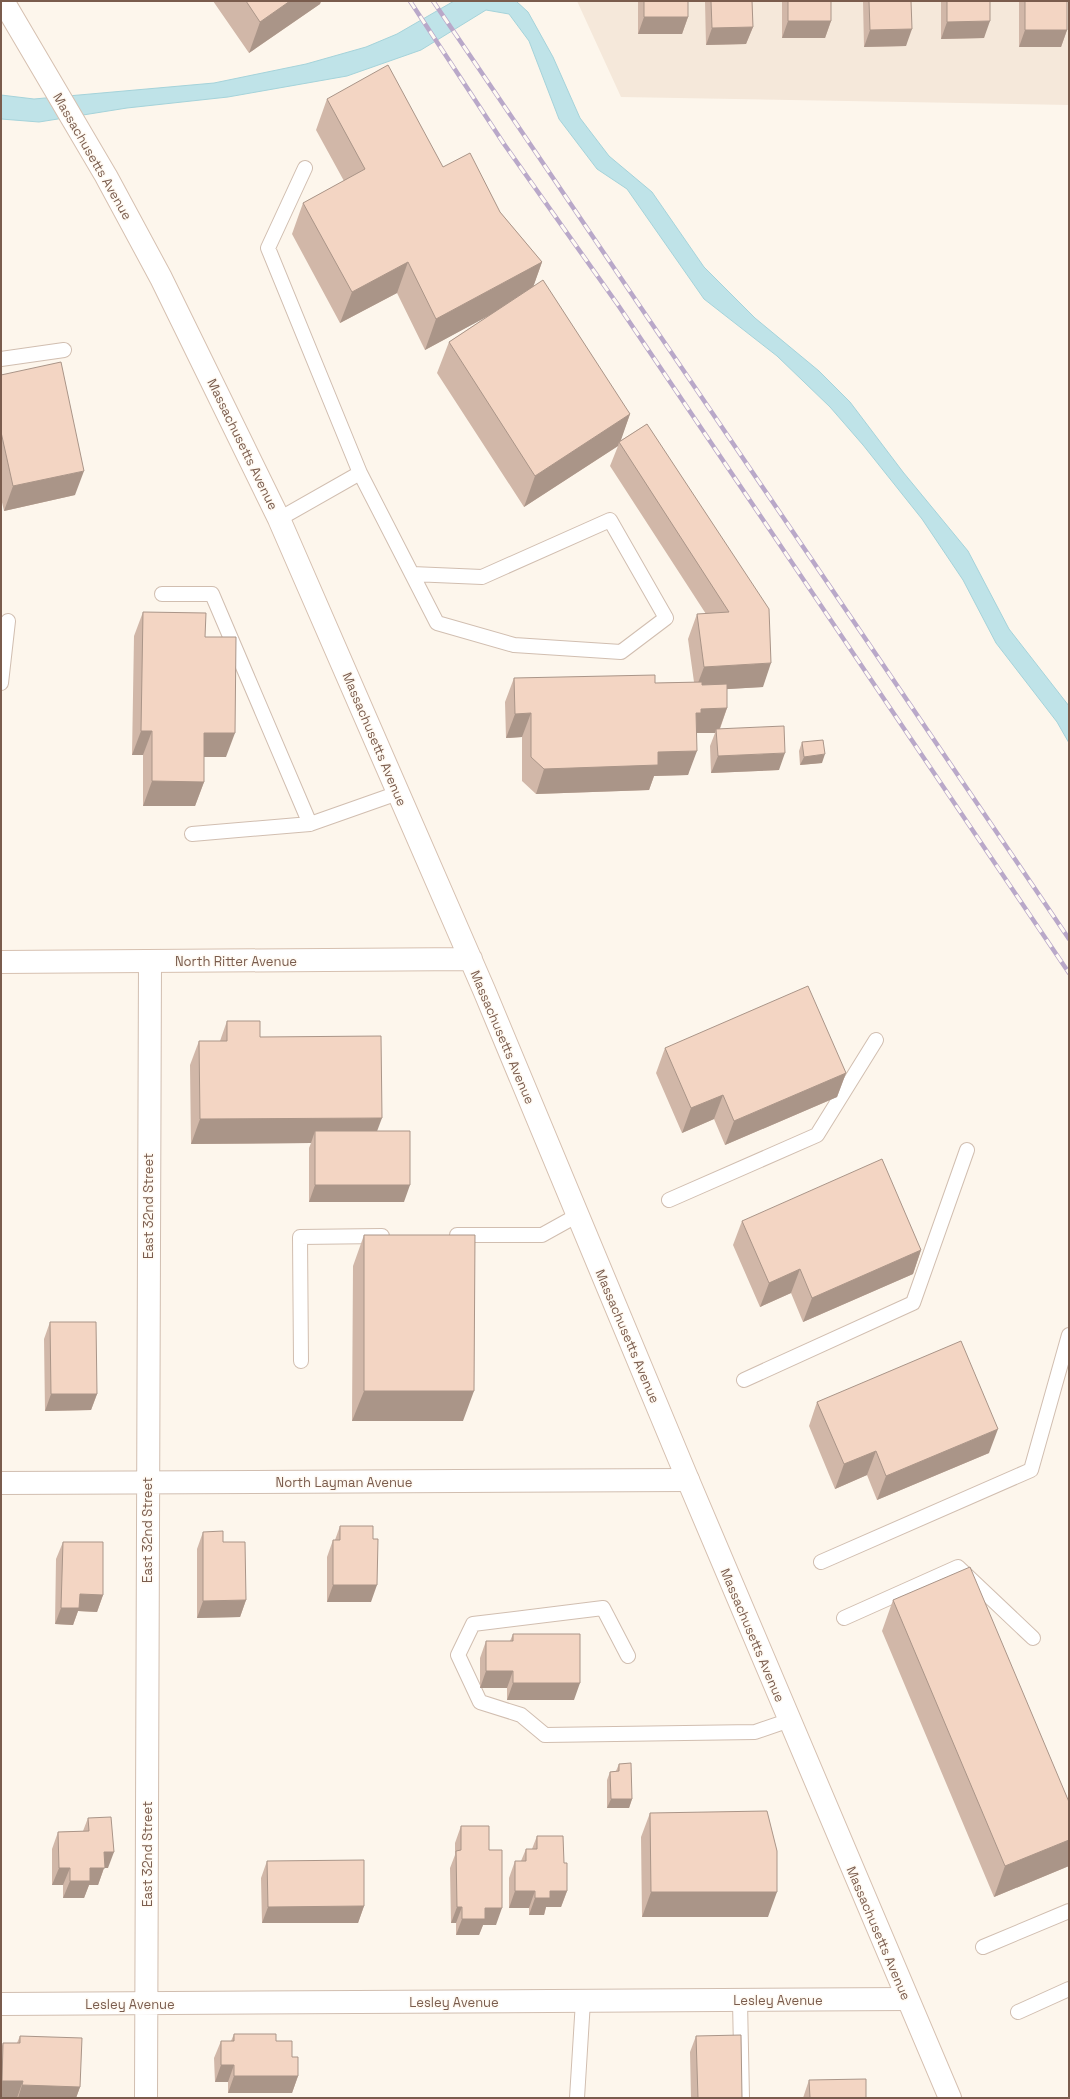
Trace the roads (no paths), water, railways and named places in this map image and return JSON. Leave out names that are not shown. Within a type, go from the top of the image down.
[{"type":"street","name":"Massachusetts Avenue","points":[[4,1],[87,144],[161,278],[279,519],[471,959],[688,1480],[950,2098]]},
{"type":"street","name":"North Ritter Avenue","points":[[1,962],[471,959]]},
{"type":"street","name":"East 32nd Street","points":[[146,2098],[150,962]]},
{"type":"street","name":"North Layman Avenue","points":[[1,1483],[688,1480]]},
{"type":"street","name":"Lesley Avenue","points":[[1,2004],[907,1999]]},
{"type":"lane","points":[[305,168],[268,248],[360,473],[437,623],[514,645],[621,652],[666,618],[610,520],[482,577],[412,574]]},
{"type":"lane","points":[[1,359],[64,350]]},
{"type":"lane","points":[[279,519],[360,473]]},
{"type":"lane","points":[[162,594],[212,594],[310,824]]},
{"type":"lane","points":[[1,683],[8,621]]},
{"type":"lane","points":[[192,834],[310,824],[398,793]]},
{"type":"lane","points":[[669,1200],[817,1135],[876,1040]]},
{"type":"lane","points":[[744,1380],[912,1303],[967,1150]]},
{"type":"lane","points":[[440,1236],[542,1234],[578,1215]]},
{"type":"lane","points":[[301,1361],[300,1237],[394,1236]]},
{"type":"lane","points":[[821,1562],[1031,1470],[1069,1334]]},
{"type":"lane","points":[[844,1618],[958,1567],[1033,1638]]},
{"type":"lane","points":[[628,1656],[603,1608],[473,1624],[458,1654],[480,1702],[521,1715],[545,1735],[755,1732],[790,1720]]},
{"type":"lane","points":[[983,1947],[1069,1911]]},
{"type":"lane","points":[[1018,2012],[1069,1990]]},
{"type":"lane","points":[[740,2000],[742,2098]]},
{"type":"lane","points":[[577,2098],[583,2001]]},
{"type":"water","points":[[454,1],[516,1],[528,12],[553,57],[580,118],[609,156],[652,192],[704,267],[755,318],[819,371],[850,402],[903,472],[968,551],[1009,629],[1069,706],[1069,743],[1057,722],[996,643],[963,580],[922,519],[863,445],[830,407],[777,356],[704,299],[627,189],[597,169],[559,119],[529,41],[509,14],[486,10],[421,50],[347,76],[228,97],[127,108],[39,122],[1,119],[1,95],[34,99],[214,83],[306,64],[366,47],[397,34]]},
{"type":"railway","points":[[410,1],[504,144],[618,305],[1069,973]]},
{"type":"railway","points":[[433,1],[1069,939]]}]
